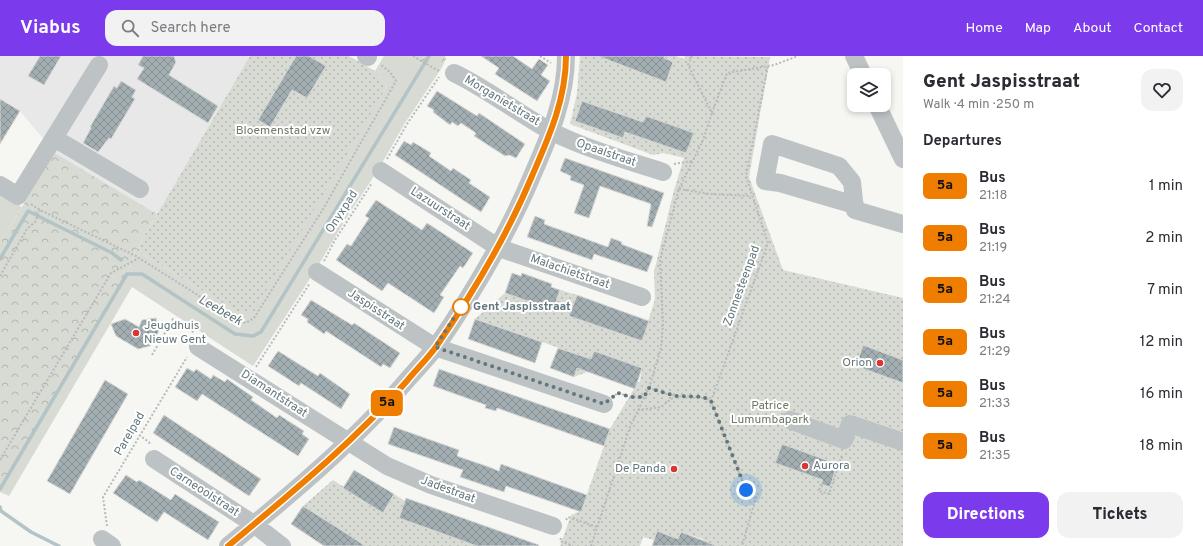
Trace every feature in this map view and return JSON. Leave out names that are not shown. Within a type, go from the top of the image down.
[{"type":"street","points":[[228,546],[255,525],[349,442],[393,396],[435,347],[499,248],[528,186],[560,104],[564,86],[566,56]]},
{"type":"street","points":[[854,56],[860,68]]},
{"type":"street","points":[[0,185],[18,196],[99,65]]},
{"type":"street","name":"Morganietstraat","points":[[445,71],[478,84],[531,119],[551,130]]},
{"type":"street","points":[[880,112],[903,158]]},
{"type":"street","name":"Opaalstraat","points":[[551,130],[570,140],[663,172]]},
{"type":"street","points":[[54,138],[140,189]]},
{"type":"street","points":[[856,205],[765,180],[772,144],[839,166],[852,182],[856,205],[855,210],[903,224]]},
{"type":"street","name":"Lazuurstraat","points":[[381,171],[499,248]]},
{"type":"street","name":"Malachietstraat","points":[[499,248],[642,297]]},
{"type":"street","name":"Jaspisstraat","points":[[317,272],[435,347],[604,404]]},
{"type":"street","name":"Diamantstraat","points":[[198,347],[349,442]]},
{"type":"street","points":[[790,420],[844,440],[850,424],[903,442]]},
{"type":"street","name":"Jadestraat","points":[[349,442],[387,466],[431,485],[560,528]]},
{"type":"street","name":"Carneoolstraat","points":[[154,459],[255,525],[280,546]]},
{"type":"path","points":[[413,56],[445,71]]},
{"type":"path","points":[[692,56],[688,65],[712,113]]},
{"type":"path","points":[[591,546],[630,427],[649,388],[661,348],[663,324],[660,260],[679,189],[703,140],[727,73],[768,66],[798,56]]},
{"type":"path","points":[[0,276],[27,229],[36,221],[40,210],[138,258],[234,318],[246,323],[254,318],[323,209],[396,81],[390,72],[371,59]]},
{"type":"path","name":"Zonnesteenpad","points":[[711,401],[768,243],[746,176],[768,66]]},
{"type":"path","name":"Onyxpad","points":[[249,378],[317,272],[335,240],[381,171],[407,124],[445,71]]},
{"type":"path","points":[[679,189],[710,194],[752,196]]},
{"type":"path","points":[[0,460],[111,273],[138,258]]},
{"type":"path","points":[[152,355],[173,319],[204,338],[198,347]]},
{"type":"path","name":"Parelpad","points":[[107,543],[108,531],[103,497],[186,356],[191,358],[198,347]]},
{"type":"path","points":[[649,388],[675,396],[703,397],[711,401],[746,490],[756,497],[742,546]]},
{"type":"path","points":[[604,404],[618,393],[631,397],[644,397]]},
{"type":"path","points":[[638,410],[660,407],[675,396]]},
{"type":"path","points":[[821,484],[819,490],[829,494],[844,450],[844,440]]},
{"type":"path","points":[[573,546],[560,541],[560,528],[568,517],[597,527]]},
{"type":"shaded area","points":[[0,56],[250,56],[157,214],[55,153],[20,111],[0,99]]},
{"type":"green space","name":"Bloemenstad vzw","points":[[250,56],[349,56],[375,71],[387,86],[253,313],[239,313],[136,250]]},
{"type":"green space","points":[[384,56],[409,56],[418,63],[441,69],[405,123],[378,170],[347,217],[315,271],[253,366],[132,287],[9,496],[0,492],[0,489],[127,274],[136,250],[239,313],[387,86],[375,71]]},
{"type":"green space","points":[[409,56],[445,56],[446,59],[441,69],[418,63]]},
{"type":"green space","name":"Patrice Lumumbapark","points":[[580,56],[676,56],[684,59],[685,56],[770,57],[749,177],[783,270],[903,298],[903,546],[701,546],[703,539],[681,532],[678,539],[657,531],[654,540],[643,537],[640,546],[560,546],[571,515],[581,511],[610,429],[638,382],[640,382],[642,368],[594,351],[587,372],[574,377],[581,356],[534,339],[526,360],[523,335],[475,319],[505,293],[553,310],[560,290],[577,295],[570,316],[642,341],[655,299],[654,272],[674,190],[684,158],[664,153],[653,155],[570,124],[577,93]]},
{"type":"green space","points":[[55,153],[157,214],[136,250],[127,274],[0,489],[0,243]]},
{"type":"green space","points":[[0,194],[22,207],[0,243]]},
{"type":"green space","points":[[333,480],[383,512],[394,494],[405,501],[399,518],[443,534],[451,514],[462,520],[455,538],[477,546],[365,546],[303,506]]},
{"type":"building","points":[[40,56],[61,56],[44,85],[28,76]]},
{"type":"building","points":[[143,56],[174,56],[176,62],[169,75],[218,106],[208,123],[137,79],[144,68],[138,65]]},
{"type":"building","points":[[296,56],[309,56],[326,66],[307,98],[292,90],[270,127],[258,120]]},
{"type":"building","points":[[481,56],[513,56],[532,69],[539,59],[548,65],[541,75],[550,81],[537,101],[495,74],[499,68]]},
{"type":"building","points":[[598,56],[664,56],[664,58],[673,62],[666,82]]},
{"type":"building","points":[[121,81],[136,90],[132,97],[135,99],[111,139],[109,138],[98,152],[83,143],[91,128],[90,127],[114,86],[117,88]]},
{"type":"building","points":[[437,91],[477,116],[479,113],[525,144],[516,158],[509,155],[505,156],[474,136],[476,133],[461,123],[458,126],[452,122],[450,125],[433,112],[434,110],[427,106]]},
{"type":"building","points":[[0,99],[20,111],[0,144]]},
{"type":"building","points":[[582,101],[643,122],[646,116],[694,133],[686,153],[625,132],[623,138],[575,121]]},
{"type":"building","points":[[404,141],[411,145],[413,142],[431,153],[429,156],[451,171],[453,168],[471,180],[469,183],[490,197],[481,212],[395,155]]},
{"type":"building","points":[[565,158],[664,193],[652,227],[647,226],[651,204],[600,186],[589,218],[574,213],[584,185],[570,180],[571,176],[560,171]]},
{"type":"building","points":[[376,200],[422,230],[427,223],[473,253],[463,268],[460,266],[440,295],[444,297],[434,313],[388,283],[382,291],[336,260],[347,244],[351,246],[369,218],[365,216]]},
{"type":"building","points":[[535,216],[545,220],[544,224],[608,247],[611,238],[622,242],[621,244],[653,256],[647,272],[594,254],[592,260],[527,237]]},
{"type":"building","points":[[512,273],[521,276],[522,273],[552,284],[551,287],[560,290],[553,310],[505,293]]},
{"type":"building","points":[[577,295],[649,321],[642,341],[569,316]]},
{"type":"building","points":[[311,300],[352,325],[354,323],[400,353],[390,368],[383,364],[381,367],[326,331],[324,334],[307,322],[308,319],[301,315]]},
{"type":"building","name":"Jeugdhuis Nieuw Gent","points":[[156,318],[159,331],[150,346],[138,349],[116,336],[111,324],[125,319],[139,327],[142,320]]},
{"type":"building","points":[[475,319],[542,342],[535,363],[468,339]]},
{"type":"building","name":"Orion","points":[[863,345],[903,360],[903,383],[856,366]]},
{"type":"building","points":[[558,348],[591,359],[594,351],[642,368],[635,389],[577,368],[574,377],[550,368]]},
{"type":"building","points":[[278,351],[318,376],[320,373],[350,394],[341,409],[301,383],[299,386],[268,366]]},
{"type":"building","points":[[187,368],[194,372],[196,369],[211,379],[213,375],[225,382],[227,379],[253,397],[251,400],[277,418],[279,415],[304,431],[302,434],[309,439],[298,456],[202,394],[197,401],[175,387]]},
{"type":"building","points":[[439,369],[610,429],[604,446],[497,408],[496,411],[485,408],[486,405],[433,386]]},
{"type":"building","points":[[105,380],[128,394],[70,494],[47,481]]},
{"type":"building","points":[[164,415],[261,479],[249,496],[153,433]]},
{"type":"building","points":[[394,427],[459,450],[457,456],[499,471],[501,464],[587,495],[581,512],[506,486],[504,492],[460,477],[463,470],[388,444]]},
{"type":"building","name":"Aurora","points":[[782,444],[829,461],[827,468],[835,471],[830,487],[821,484],[823,480],[775,463]]},
{"type":"building","points":[[354,470],[394,494],[383,513],[343,488]]},
{"type":"building","points":[[126,475],[137,482],[139,480],[171,500],[175,494],[219,522],[208,540],[164,512],[157,522],[113,493]]},
{"type":"building","points":[[406,498],[539,545],[477,546],[399,518]]},
{"type":"building","points":[[303,506],[365,546],[324,546],[291,524]]},
{"type":"building","points":[[657,531],[678,539],[681,532],[717,546],[652,546]]},
{"type":"waterway","name":"Leebeek","points":[[0,489],[127,274],[142,274],[235,334],[253,336],[261,332],[429,56]]},
{"type":"waterway","points":[[0,259],[28,211],[112,253],[121,260]]},
{"type":"waterway","name":"Leebeek","points":[[0,507],[1,511],[31,532],[59,546]]},
{"type":"bus line","name":"5a","points":[[228,546],[255,525],[349,442],[393,396],[435,347],[499,248],[528,186],[560,104],[564,86],[566,56]]},
{"type":"place","name":"Gent Jaspisstraat","points":[[461,307]]},
{"type":"place","name":"Jeugdhuis Nieuw Gent","points":[[136,333]]},
{"type":"place","name":"Orion","points":[[880,363]]},
{"type":"place","name":"Aurora","points":[[805,466]]},
{"type":"place","name":"De Panda","points":[[674,469]]},
{"type":"route","points":[[461,307],[435,347],[604,404],[618,393],[631,397],[644,397],[649,388],[675,396],[703,397],[711,401],[746,490]]}]
